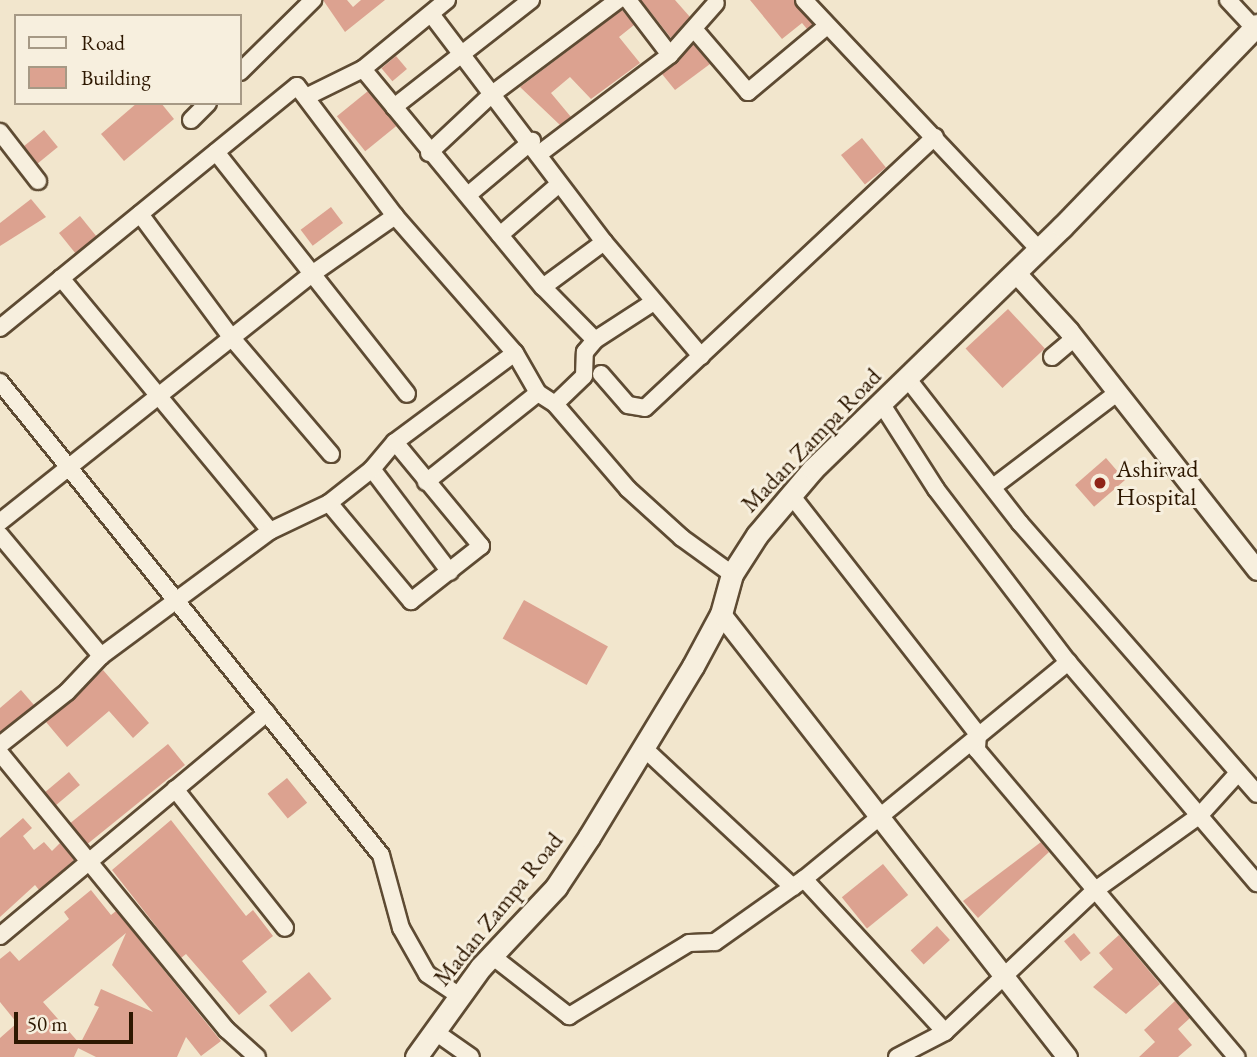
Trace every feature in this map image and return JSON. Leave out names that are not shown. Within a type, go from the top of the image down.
[{"type":"main road","name":"Madan Zampa Road","points":[[416,1057],[492,956],[556,887],[646,750],[720,614],[732,573],[791,495],[1256,27]]},
{"type":"street","points":[[242,70],[313,0]]},
{"type":"street","points":[[306,97],[363,69],[447,0]]},
{"type":"street","points":[[394,107],[531,0]]},
{"type":"street","points":[[429,153],[491,96],[618,0]]},
{"type":"street","points":[[628,0],[670,55]]},
{"type":"street","points":[[804,0],[1038,249]]},
{"type":"street","points":[[1228,0],[1256,27]]},
{"type":"street","points":[[468,195],[670,55],[716,3]]},
{"type":"street","points":[[431,13],[491,96],[535,148],[559,184],[652,303],[701,356]]},
{"type":"street","points":[[694,29],[748,92],[827,26]]},
{"type":"street","points":[[363,69],[499,236],[543,287],[595,340]]},
{"type":"street","points":[[0,328],[297,86],[396,216],[515,353],[538,393],[555,404],[628,489],[682,538],[732,573]]},
{"type":"street","points":[[191,120],[206,105]]},
{"type":"street","points":[[0,132],[38,181]]},
{"type":"street","points":[[601,374],[628,405],[645,408],[935,137]]},
{"type":"street","points":[[216,152],[309,276],[407,394]]},
{"type":"street","points":[[499,236],[559,184]]},
{"type":"street","points":[[139,214],[232,337],[331,454]]},
{"type":"street","points":[[0,522],[309,276],[396,216]]},
{"type":"street","points":[[543,287],[604,242]]},
{"type":"street","points":[[1015,272],[1075,338],[1257,570]]},
{"type":"street","points":[[61,278],[156,397],[270,531]]},
{"type":"street","points":[[555,404],[584,376],[585,352],[595,340],[652,303]]},
{"type":"street","points":[[1052,357],[1075,338]]},
{"type":"street","points":[[0,745],[67,692],[101,656],[178,604],[270,531],[329,503],[372,469],[395,442],[515,353]]},
{"type":"street","points":[[907,378],[993,487],[1257,794]]},
{"type":"street","points":[[0,382],[381,855],[401,928],[427,974],[460,996]]},
{"type":"street","points":[[993,487],[1118,392]]},
{"type":"street","points":[[426,482],[538,393]]},
{"type":"street","points":[[881,403],[936,489],[1068,662],[1257,883]]},
{"type":"street","points":[[329,503],[411,601],[481,546],[395,442]]},
{"type":"street","points":[[372,469],[450,572]]},
{"type":"street","points":[[791,495],[978,734],[977,750],[1236,1057]]},
{"type":"street","points":[[0,535],[101,656]]},
{"type":"street","points":[[720,614],[883,815],[891,834],[1002,980],[1067,1057]]},
{"type":"street","points":[[492,956],[569,1016],[689,943],[716,942],[799,883],[1068,662]]},
{"type":"street","points":[[0,936],[267,713]]},
{"type":"street","points":[[646,750],[799,883],[945,1032]]},
{"type":"street","points":[[0,753],[227,1030],[257,1057]]},
{"type":"street","points":[[897,1057],[945,1032],[1094,891],[1200,815],[1238,773]]},
{"type":"street","points":[[175,789],[285,928]]},
{"type":"street","points":[[434,1031],[471,1057]]},
{"type":"building","points":[[323,0],[347,0],[353,7],[361,0],[385,0],[345,32]]},
{"type":"building","points":[[641,0],[675,0],[690,17],[671,38]]},
{"type":"building","points":[[750,0],[794,0],[813,24],[807,29],[802,23],[782,39]]},
{"type":"building","points":[[622,10],[634,25],[619,37],[640,63],[591,99],[570,77],[551,93],[571,117],[560,125],[520,87]]},
{"type":"building","points":[[693,44],[710,64],[675,90],[662,74]]},
{"type":"building","points":[[396,56],[407,69],[392,81],[381,68]]},
{"type":"building","points":[[368,91],[396,126],[365,151],[337,116]]},
{"type":"building","points":[[135,105],[163,105],[174,119],[124,161],[101,134]]},
{"type":"building","points":[[44,130],[58,147],[38,163],[24,146]]},
{"type":"building","points":[[862,138],[886,168],[865,185],[841,155]]},
{"type":"building","points":[[31,199],[46,217],[0,246],[0,223]]},
{"type":"building","points":[[331,207],[343,223],[313,246],[301,230]]},
{"type":"building","points":[[80,216],[96,236],[75,253],[59,233]]},
{"type":"building","points":[[1008,309],[1045,348],[1002,388],[966,349]]},
{"type":"building","points":[[1106,458],[1125,480],[1094,507],[1075,485]]},
{"type":"building","points":[[524,600],[608,647],[587,685],[503,638]]},
{"type":"building","points":[[103,670],[149,723],[133,738],[109,711],[67,747],[46,722]]},
{"type":"building","points":[[21,690],[34,705],[0,732],[0,708]]},
{"type":"building","points":[[168,744],[185,765],[87,844],[70,823]]},
{"type":"building","points":[[69,772],[80,785],[56,805],[45,792]]},
{"type":"building","points":[[287,778],[307,803],[288,819],[268,794]]},
{"type":"building","points":[[23,818],[32,828],[23,836],[34,850],[44,842],[52,851],[60,843],[74,860],[39,890],[35,885],[0,917],[0,838]]},
{"type":"building","points":[[171,820],[246,916],[253,910],[273,936],[242,961],[267,992],[239,1015],[186,954],[181,958],[112,870]]},
{"type":"building","points":[[1041,842],[1049,852],[978,918],[963,901]]},
{"type":"building","points":[[883,864],[908,895],[867,928],[842,897]]},
{"type":"building","points":[[91,890],[111,915],[116,911],[221,1041],[201,1056],[186,1037],[177,1057],[96,1057],[78,1048],[74,1057],[0,1057],[0,1038],[17,1023],[0,1002],[0,959],[10,951],[19,961],[69,919],[64,912]],"holes":[[[126,933],[112,965],[153,1012],[101,989],[94,1005],[99,1007],[80,1045],[43,1002]]]},
{"type":"building","points":[[937,926],[950,940],[924,964],[911,951]]},
{"type":"building","points":[[1074,933],[1091,953],[1081,961],[1064,941]]},
{"type":"building","points":[[1119,935],[1160,984],[1126,1014],[1093,987],[1113,969],[1099,953]]},
{"type":"building","points":[[309,972],[331,999],[292,1032],[269,1005]]},
{"type":"building","points":[[1175,1001],[1190,1018],[1178,1029],[1192,1045],[1178,1057],[1139,1057],[1155,1042],[1144,1030]]},
{"type":"place","name":"Ashirvad Hospital","points":[[1100,483]]}]
